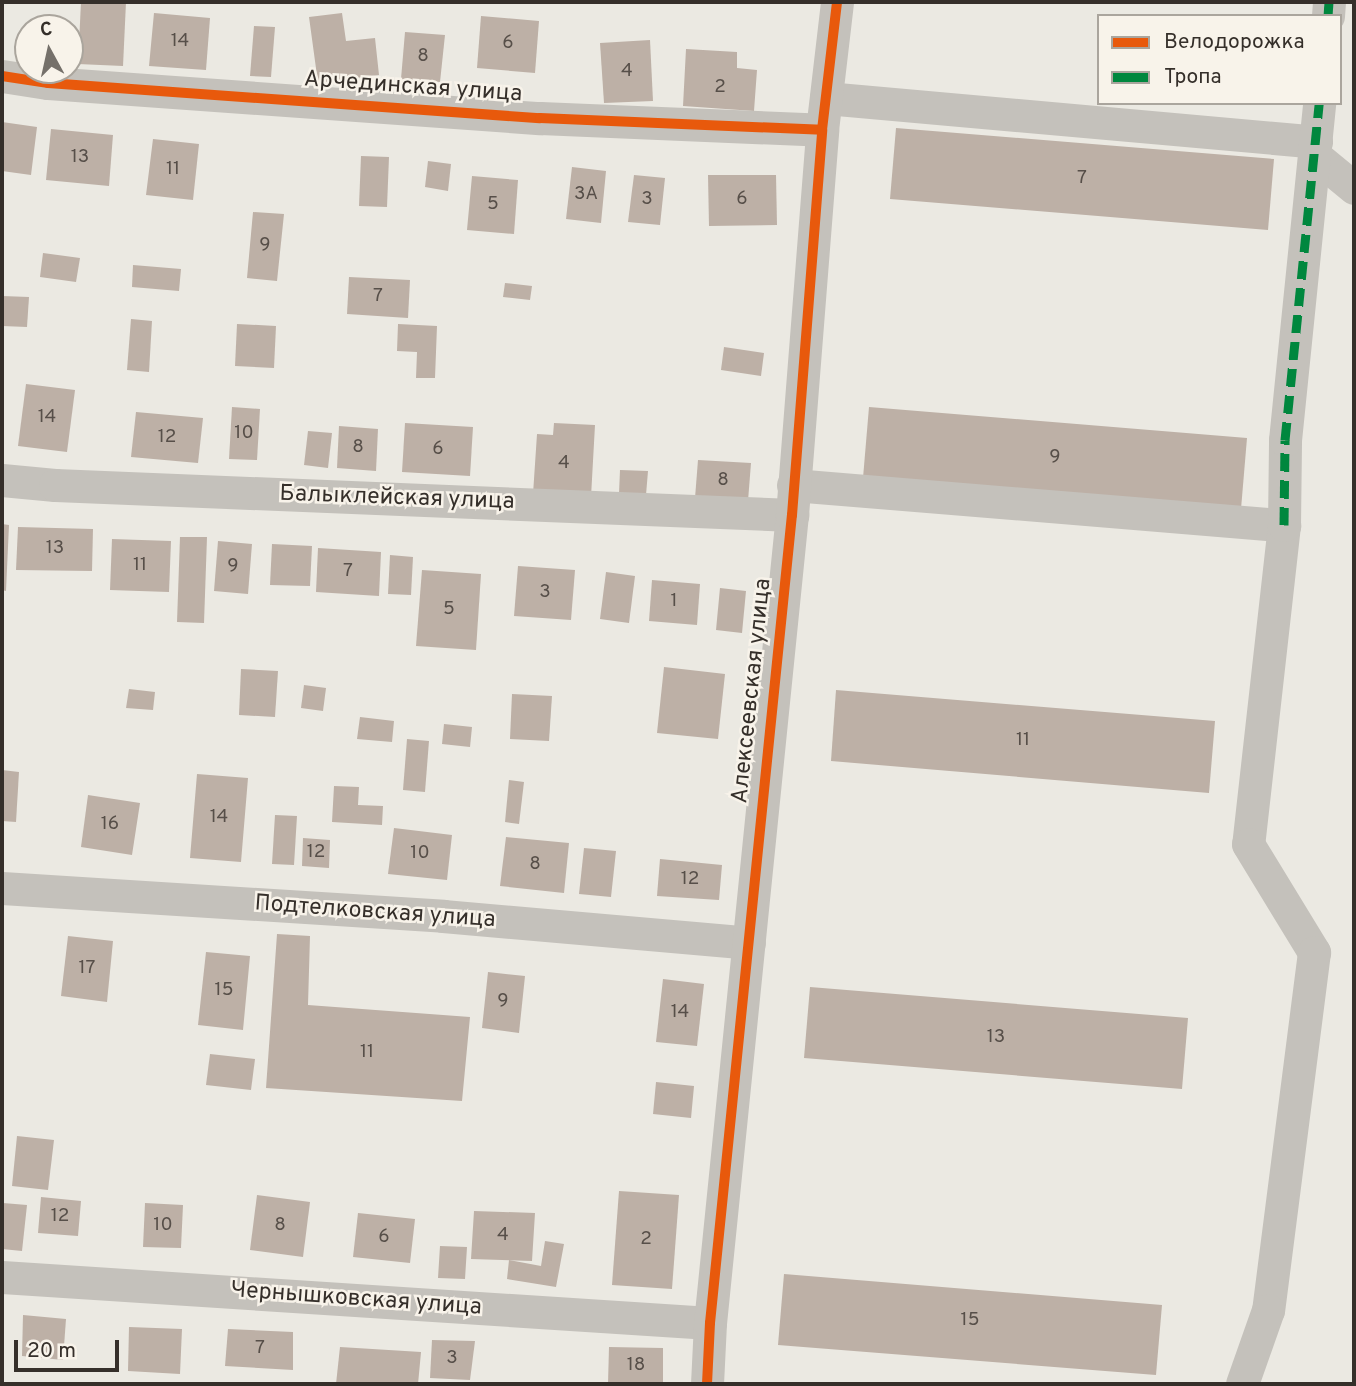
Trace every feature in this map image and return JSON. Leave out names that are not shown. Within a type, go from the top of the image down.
[{"type":"street","name":"Алексеевская улица","points":[[707,1384],[710,1324],[792,500],[824,114],[837,2]]},
{"type":"street","name":"Арчединская улица","points":[[2,76],[48,83],[540,118],[824,114],[1315,149]]},
{"type":"street","points":[[1242,1384],[1268,1310],[1314,952],[1248,844],[1284,525],[1285,440],[1320,105]]},
{"type":"street","points":[[1315,149],[1354,188]]},
{"type":"street","name":"Балыклейская улица","points":[[2,480],[55,485],[792,500],[1284,525]]},
{"type":"street","name":"Подтелковская улица","points":[[2,888],[443,916],[749,943]]},
{"type":"street","name":"Чернышковская улица","points":[[2,1277],[710,1324]]},
{"type":"building","points":[[81,2],[126,2],[123,66],[84,64],[84,14],[80,14]]},
{"type":"building","points":[[154,13],[210,18],[206,70],[149,66]]},
{"type":"building","points":[[342,13],[346,41],[375,38],[379,75],[318,83],[309,17]]},
{"type":"building","points":[[481,16],[539,21],[535,73],[477,68]]},
{"type":"building","points":[[254,26],[275,27],[271,77],[250,76]]},
{"type":"building","points":[[405,32],[445,35],[440,82],[401,79]]},
{"type":"building","points":[[650,40],[653,101],[604,103],[600,43]]},
{"type":"building","points":[[686,49],[737,52],[737,68],[757,70],[754,111],[683,106]]},
{"type":"building","points":[[2,122],[37,127],[31,175],[2,171]]},
{"type":"building","points":[[896,128],[1274,159],[1268,230],[890,199]]},
{"type":"building","points":[[51,129],[113,135],[109,186],[46,180]]},
{"type":"building","points":[[153,139],[199,144],[193,200],[146,195]]},
{"type":"building","points":[[361,156],[389,157],[387,207],[359,206]]},
{"type":"building","points":[[428,161],[451,164],[448,191],[425,187]]},
{"type":"building","points":[[572,167],[606,171],[601,223],[566,219]]},
{"type":"building","points":[[634,175],[665,178],[660,225],[628,222]]},
{"type":"building","points":[[708,175],[776,175],[777,225],[709,226]]},
{"type":"building","points":[[472,176],[518,180],[514,234],[467,230]]},
{"type":"building","points":[[253,212],[284,214],[277,281],[247,278]]},
{"type":"building","points":[[43,253],[80,258],[76,282],[40,277]]},
{"type":"building","points":[[133,265],[181,269],[179,291],[132,287]]},
{"type":"building","points":[[349,277],[410,280],[408,318],[347,314]]},
{"type":"building","points":[[505,283],[532,286],[530,300],[503,297]]},
{"type":"building","points":[[2,296],[29,297],[27,327],[2,326]]},
{"type":"building","points":[[131,319],[152,321],[149,372],[127,370]]},
{"type":"building","points":[[237,324],[276,326],[274,368],[235,366]]},
{"type":"building","points":[[398,324],[437,326],[435,378],[416,378],[417,352],[397,351]]},
{"type":"building","points":[[724,347],[764,353],[761,376],[721,370]]},
{"type":"building","points":[[26,384],[75,390],[67,452],[18,446]]},
{"type":"building","points":[[232,407],[260,409],[257,460],[229,459]]},
{"type":"building","points":[[869,407],[1247,438],[1241,509],[863,478]]},
{"type":"building","points":[[136,412],[203,418],[198,463],[131,457]]},
{"type":"building","points":[[405,423],[473,427],[470,476],[402,472]]},
{"type":"building","points":[[554,423],[595,425],[591,497],[533,494],[537,434],[553,435]]},
{"type":"building","points":[[339,426],[378,429],[376,471],[337,468]]},
{"type":"building","points":[[308,431],[332,433],[328,468],[304,465]]},
{"type":"building","points":[[698,460],[751,463],[748,501],[695,498]]},
{"type":"building","points":[[620,470],[648,471],[646,495],[619,494]]},
{"type":"building","points":[[2,524],[9,525],[6,591],[2,590]]},
{"type":"building","points":[[18,527],[93,529],[92,571],[16,570]]},
{"type":"building","points":[[180,537],[207,537],[204,623],[177,622]]},
{"type":"building","points":[[112,539],[171,541],[169,592],[110,590]]},
{"type":"building","points":[[218,541],[252,544],[248,594],[214,591]]},
{"type":"building","points":[[272,544],[312,546],[310,586],[270,585]]},
{"type":"building","points":[[318,548],[381,552],[379,596],[316,592]]},
{"type":"building","points":[[390,555],[413,557],[411,595],[388,594]]},
{"type":"building","points":[[518,566],[575,570],[571,620],[514,616]]},
{"type":"building","points":[[422,570],[481,574],[476,650],[416,646]]},
{"type":"building","points":[[606,572],[635,576],[629,623],[600,619]]},
{"type":"building","points":[[652,580],[700,584],[697,625],[649,621]]},
{"type":"building","points":[[720,588],[746,591],[742,633],[716,630]]},
{"type":"building","points":[[664,667],[725,674],[718,739],[657,733]]},
{"type":"building","points":[[241,669],[278,671],[275,717],[239,715]]},
{"type":"building","points":[[304,685],[326,688],[323,711],[301,708]]},
{"type":"building","points":[[129,689],[155,692],[153,710],[126,708]]},
{"type":"building","points":[[836,690],[1215,721],[1209,793],[831,761]]},
{"type":"building","points":[[512,694],[552,696],[549,741],[510,739]]},
{"type":"building","points":[[360,717],[394,721],[392,742],[357,739]]},
{"type":"building","points":[[444,724],[472,727],[470,747],[442,744]]},
{"type":"building","points":[[407,739],[429,741],[425,792],[403,790]]},
{"type":"building","points":[[2,770],[19,772],[16,822],[2,821]]},
{"type":"building","points":[[197,774],[248,778],[241,862],[190,858]]},
{"type":"building","points":[[509,780],[524,782],[519,824],[505,822]]},
{"type":"building","points":[[334,786],[359,787],[358,805],[383,806],[382,825],[332,822]]},
{"type":"building","points":[[88,795],[140,803],[132,855],[81,847]]},
{"type":"building","points":[[275,815],[297,816],[294,865],[272,864]]},
{"type":"building","points":[[394,828],[452,835],[447,880],[388,874]]},
{"type":"building","points":[[506,837],[569,843],[564,893],[500,886]]},
{"type":"building","points":[[303,838],[330,840],[329,868],[302,866]]},
{"type":"building","points":[[584,848],[616,851],[611,897],[579,894]]},
{"type":"building","points":[[660,859],[722,865],[719,900],[657,896]]},
{"type":"building","points":[[277,934],[310,936],[308,1005],[470,1017],[462,1101],[266,1088]]},
{"type":"building","points":[[68,936],[113,941],[107,1002],[61,996]]},
{"type":"building","points":[[206,952],[250,956],[243,1030],[198,1025]]},
{"type":"building","points":[[488,972],[525,976],[519,1033],[482,1028]]},
{"type":"building","points":[[663,979],[704,984],[697,1046],[656,1042]]},
{"type":"building","points":[[810,987],[1188,1018],[1182,1089],[804,1058]]},
{"type":"building","points":[[210,1054],[255,1059],[251,1090],[206,1085]]},
{"type":"building","points":[[656,1082],[694,1086],[691,1118],[653,1114]]},
{"type":"building","points":[[17,1136],[54,1140],[48,1190],[12,1186]]},
{"type":"building","points":[[619,1191],[679,1195],[672,1289],[612,1285]]},
{"type":"building","points":[[257,1195],[310,1202],[303,1257],[250,1250]]},
{"type":"building","points":[[41,1197],[81,1201],[78,1236],[38,1233]]},
{"type":"building","points":[[3,1203],[27,1205],[22,1251],[2,1249]]},
{"type":"building","points":[[145,1203],[183,1205],[181,1248],[143,1247]]},
{"type":"building","points":[[474,1211],[535,1213],[532,1261],[471,1259]]},
{"type":"building","points":[[358,1213],[415,1219],[410,1263],[353,1257]]},
{"type":"building","points":[[545,1241],[564,1244],[556,1287],[507,1279],[509,1260],[541,1266]]},
{"type":"building","points":[[440,1246],[467,1247],[465,1279],[438,1278]]},
{"type":"building","points":[[784,1274],[1162,1305],[1156,1375],[778,1345]]},
{"type":"building","points":[[23,1315],[66,1319],[63,1360],[22,1356]]},
{"type":"building","points":[[129,1327],[182,1329],[180,1374],[128,1371]]},
{"type":"building","points":[[228,1329],[293,1332],[293,1370],[225,1366]]},
{"type":"building","points":[[432,1340],[475,1341],[470,1380],[430,1378]]},
{"type":"building","points":[[340,1347],[421,1352],[418,1384],[336,1384]]},
{"type":"building","points":[[609,1347],[663,1348],[663,1384],[608,1384]]},
{"type":"marked path","points":[[1328,14],[1329,2]]},
{"type":"marked path","points":[[1284,525],[1285,440],[1319,105]]},
{"type":"cycle path","points":[[707,1384],[710,1323],[792,515],[822,130],[837,2]]},
{"type":"cycle path","points":[[2,76],[48,83],[540,118],[822,130]]}]
